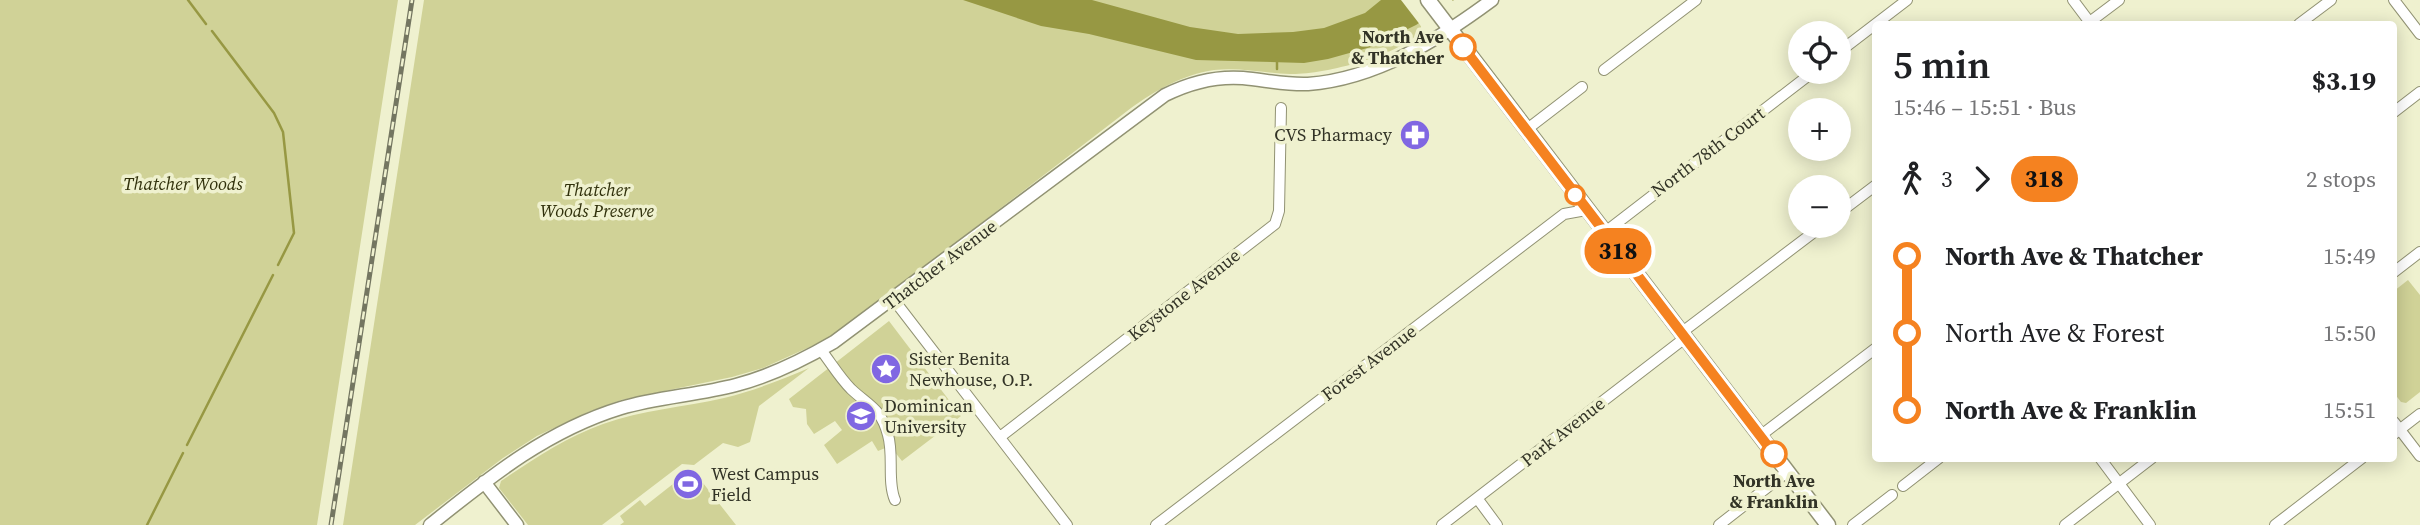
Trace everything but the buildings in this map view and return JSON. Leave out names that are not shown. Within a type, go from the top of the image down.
[{"type":"main road","points":[[1428,0],[1828,525]]},
{"type":"street","name":"Thatcher Avenue","points":[[430,525],[530,449],[576,425],[645,402],[754,380],[821,350],[854,330],[1135,115],[1172,91],[1190,84],[1230,78],[1292,84],[1336,80],[1363,73],[1392,62],[1450,29],[1492,0]]},
{"type":"street","points":[[1604,70],[1696,0]]},
{"type":"street","points":[[1880,21],[1907,0]]},
{"type":"street","points":[[2073,0],[2087,21]]},
{"type":"street","points":[[2093,21],[2119,0]]},
{"type":"street","points":[[2303,21],[2331,0]]},
{"type":"street","points":[[2394,0],[2420,34]]},
{"type":"street","points":[[1851,43],[1872,27]]},
{"type":"street","name":"North 78th Court","points":[[1604,233],[1797,84]]},
{"type":"street","points":[[1526,130],[1582,87]]},
{"type":"street","points":[[2397,110],[2420,92]]},
{"type":"street","name":"Keystone Avenue","points":[[1000,438],[1275,224],[1279,211],[1281,107]]},
{"type":"street","points":[[1851,204],[1872,188]]},
{"type":"street","name":"Forest Avenue","points":[[1156,525],[1564,214],[1586,210]]},
{"type":"street","name":"Park Avenue","points":[[1441,525],[1807,238]]},
{"type":"street","points":[[2397,270],[2420,252]]},
{"type":"street","points":[[894,300],[1067,525]]},
{"type":"street","points":[[821,350],[851,389],[872,404],[881,416],[893,458],[892,494],[895,500]]},
{"type":"street","points":[[1760,436],[1872,351]]},
{"type":"street","points":[[2397,427],[2420,414]]},
{"type":"street","points":[[2397,429],[2420,456]]},
{"type":"street","points":[[1903,486],[1934,462]]},
{"type":"street","points":[[2103,462],[2150,525]]},
{"type":"street","points":[[2065,525],[2146,462]]},
{"type":"street","points":[[2275,525],[2357,462]]},
{"type":"street","points":[[1719,525],[1787,472]]},
{"type":"street","points":[[484,482],[517,525]]},
{"type":"street","points":[[1853,525],[1892,495]]},
{"type":"street","points":[[1476,498],[1497,525]]},
{"type":"green space","name":"Thatcher Woods","points":[[0,0],[398,0],[317,525],[0,525]]},
{"type":"green space","name":"Thatcher Woods Preserve","points":[[424,0],[1401,0],[1421,26],[1421,31],[1410,40],[1378,56],[1340,67],[1290,74],[1223,69],[1170,84],[1131,108],[850,324],[823,341],[763,368],[621,400],[588,412],[537,436],[503,458],[415,525],[343,525]]},
{"type":"green space","points":[[2408,280],[2420,295],[2420,392],[2406,403],[2397,397],[2397,289]]},
{"type":"green space","points":[[889,321],[961,416],[902,461],[890,446],[878,451],[872,441],[837,464],[824,445],[842,430],[835,421],[814,434],[807,424],[806,409],[793,407],[789,399]]},
{"type":"green space","points":[[809,368],[759,406],[750,442],[738,447],[723,443],[694,465],[682,464],[602,525],[528,525],[499,488],[501,481],[589,429],[633,415],[735,395]]},
{"type":"green space","name":"West Campus Field","points":[[692,469],[736,525],[620,525],[624,522],[620,516],[640,500],[645,506]]},
{"type":"shaded area","points":[[963,0],[1092,0],[1190,27],[1238,34],[1324,28],[1365,13],[1381,0],[1454,0],[1416,25],[1371,47],[1304,63],[1196,60],[1089,34],[1041,26]]},
{"type":"pier","points":[[1401,0],[1452,0],[1455,3],[1421,26]]},
{"type":"waterway","points":[[188,0],[206,24]]},
{"type":"waterway","points":[[212,31],[274,113],[283,132],[294,233],[278,265]]},
{"type":"waterway","points":[[1277,58],[1277,69]]},
{"type":"waterway","points":[[187,445],[273,275]]},
{"type":"waterway","points":[[147,525],[183,453]]},
{"type":"railway","points":[[331,525],[412,0]]},
{"type":"bus line","name":"318","points":[[1463,47],[1774,454]]},
{"type":"place","name":"North Ave & Thatcher","points":[[1463,47]]},
{"type":"place","name":"CVS Pharmacy","points":[[1415,135]]},
{"type":"place","name":"Sister Benita Newhouse, O.P.","points":[[886,369]]},
{"type":"place","name":"Dominican University","points":[[861,416]]},
{"type":"place","name":"North Ave & Franklin","points":[[1774,454]]},
{"type":"place","name":"West Campus Field","points":[[688,484]]}]
